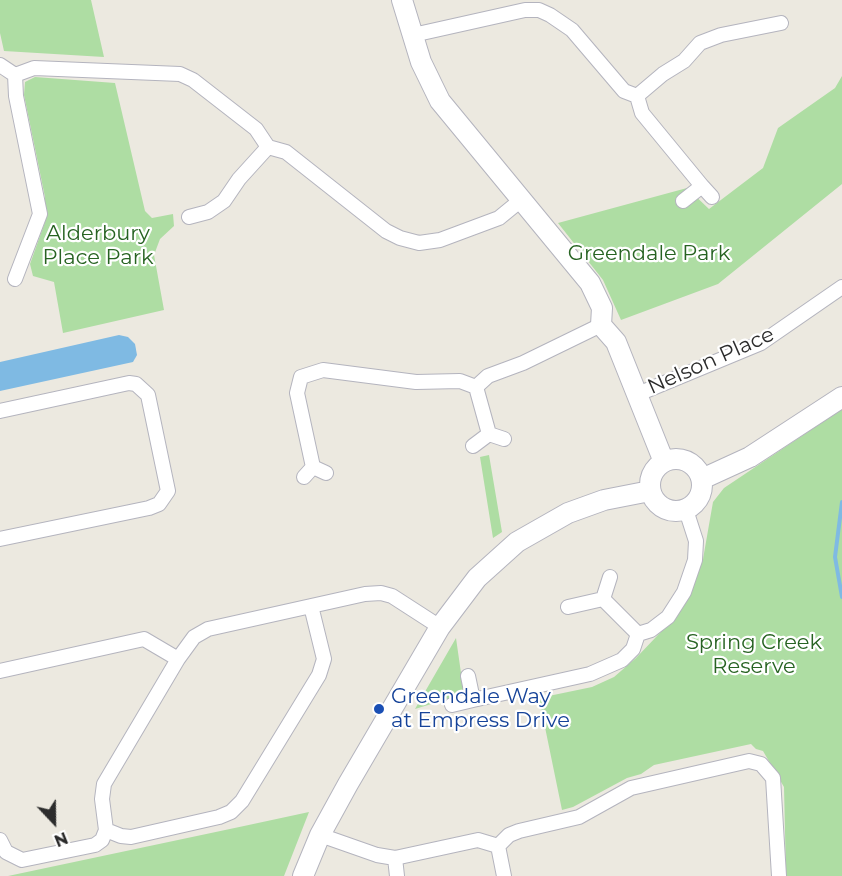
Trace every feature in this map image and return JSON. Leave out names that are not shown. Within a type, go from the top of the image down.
[{"type":"street","points":[[402,0],[421,62],[440,101],[590,283],[602,308],[601,325],[616,342],[664,462]]},
{"type":"street","points":[[413,35],[540,5],[572,30],[624,91],[637,96]]},
{"type":"street","points":[[637,96],[663,74],[684,61],[700,43],[721,34],[781,23]]},
{"type":"street","points":[[0,65],[15,75]]},
{"type":"street","points":[[15,75],[34,68],[180,74],[193,80],[256,129],[268,147],[286,153],[386,231],[419,243],[440,240],[499,218],[521,200]]},
{"type":"street","points":[[15,75],[16,96],[40,214],[15,279]]},
{"type":"street","points":[[637,96],[642,113],[707,192],[683,201]]},
{"type":"street","points":[[189,217],[208,212],[224,201],[239,179],[268,147]]},
{"type":"street","name":"Nelson Place","points":[[638,394],[761,343],[842,287]]},
{"type":"street","points":[[476,387],[488,376],[523,363],[601,325]]},
{"type":"street","points":[[326,472],[308,472],[297,393],[301,377],[323,370],[416,382],[460,381],[476,387]]},
{"type":"street","points":[[0,411],[129,383],[136,384],[148,396],[168,491],[159,504],[149,508],[0,539]]},
{"type":"street","points":[[476,387],[489,434]]},
{"type":"street","points":[[702,479],[757,453],[842,397]]},
{"type":"street","points":[[489,434],[504,439]]},
{"type":"street","points":[[473,446],[489,434]]},
{"type":"street","points":[[672,459],[687,461],[699,472],[703,486],[698,500],[686,510],[668,510],[654,500],[650,491],[652,474],[664,462],[672,459]]},
{"type":"street","points":[[303,876],[320,835],[440,627],[483,571],[534,531],[590,505],[650,491]]},
{"type":"street","points":[[638,634],[651,630],[668,617],[684,592],[695,560],[696,541],[686,510]]},
{"type":"street","points":[[603,599],[610,577]]},
{"type":"street","points":[[0,840],[6,852],[22,860],[95,845],[102,840],[106,830],[102,799],[104,784],[178,659],[194,637],[208,628],[381,593],[393,596],[440,627]]},
{"type":"street","points":[[603,599],[638,634]]},
{"type":"street","points":[[568,607],[603,599]]},
{"type":"street","points":[[106,830],[131,837],[219,817],[231,812],[242,801],[320,675],[324,659],[311,606]]},
{"type":"street","points":[[452,705],[609,668],[633,649],[638,634]]},
{"type":"street","points":[[0,670],[144,639],[178,659]]},
{"type":"street","points":[[468,675],[473,700]]},
{"type":"street","points":[[498,846],[509,835],[519,831],[579,817],[631,788],[749,761],[761,764],[773,778],[778,876]]},
{"type":"street","points":[[320,835],[377,855],[395,858],[478,840],[498,846]]},
{"type":"street","points":[[498,846],[504,876]]},
{"type":"street","points":[[395,858],[397,876]]},
{"type":"green space","points":[[0,0],[91,0],[104,57],[4,51],[0,33]]},
{"type":"green space","name":"Greendale Park","points":[[842,76],[842,184],[718,284],[621,320],[603,280],[558,223],[687,188],[709,209],[763,168],[778,128],[835,88]]},
{"type":"green space","name":"Alderbury Place Park","points":[[35,77],[115,83],[145,211],[152,218],[173,214],[174,226],[160,239],[154,255],[164,310],[63,333],[54,282],[33,276],[30,264],[45,222],[45,197],[24,95],[25,82]]},
{"type":"green space","name":"Spring Creek Reserve","points":[[842,409],[842,876],[786,876],[784,787],[763,751],[751,744],[654,765],[641,774],[627,778],[573,807],[562,810],[539,698],[592,687],[614,677],[636,658],[676,616],[690,595],[703,559],[713,502],[724,488]]},
{"type":"green space","points":[[489,455],[502,532],[493,538],[480,457]]},
{"type":"green space","points":[[456,638],[464,694],[415,709]]},
{"type":"green space","points":[[309,812],[284,876],[8,876],[244,826]]},
{"type":"water","points":[[119,335],[128,337],[135,344],[137,355],[133,362],[0,391],[0,362]]},
{"type":"waterway","points":[[842,502],[835,557],[842,597]]},
{"type":"place","name":"Greendale Way at Empress Drive","points":[[379,709]]}]
